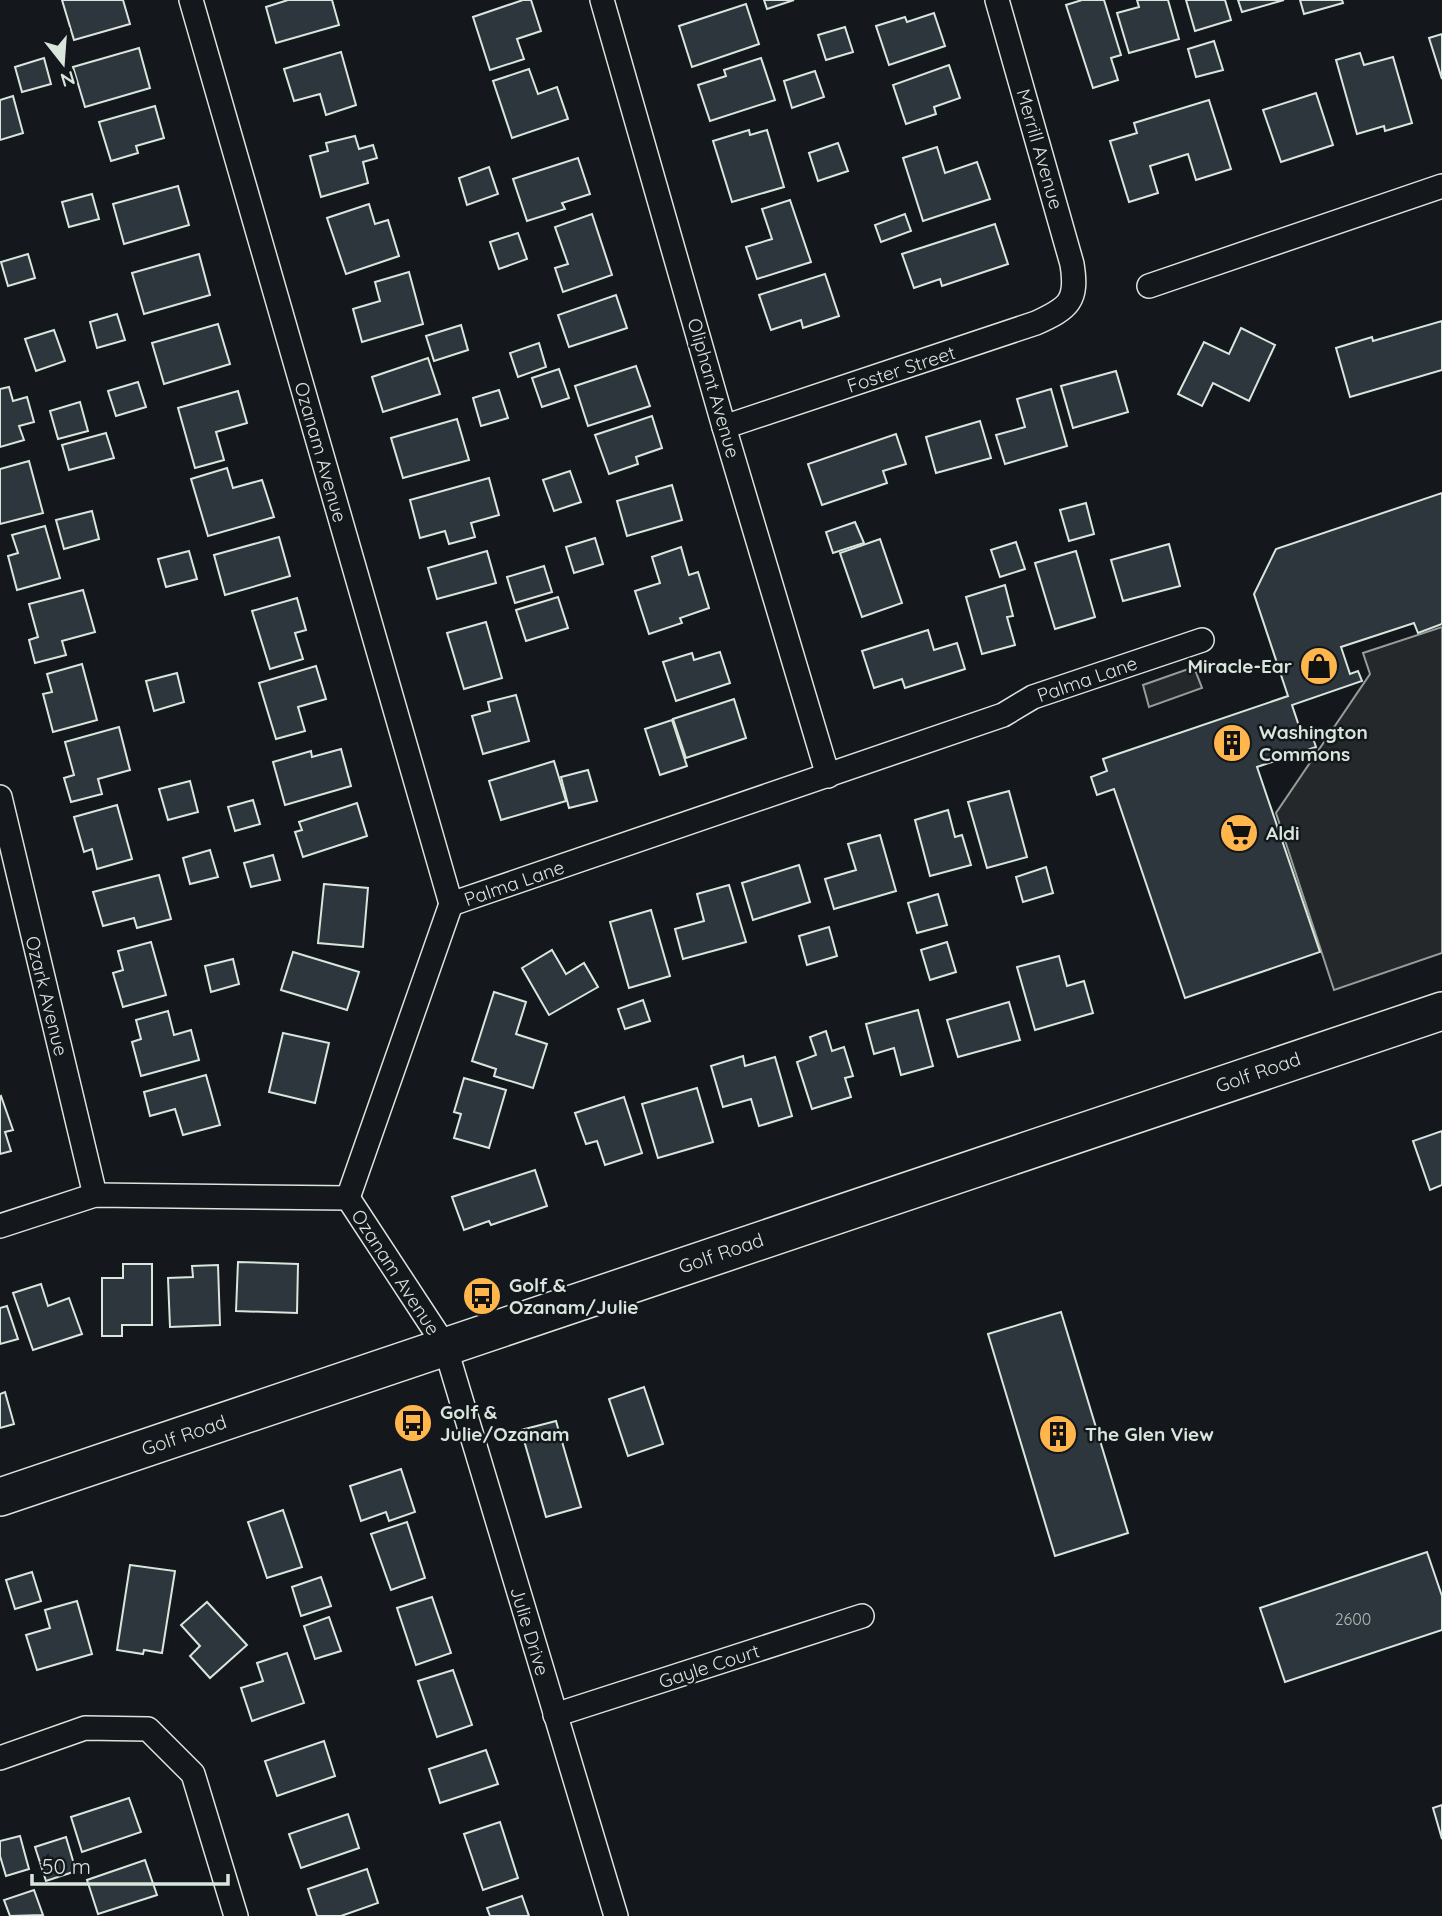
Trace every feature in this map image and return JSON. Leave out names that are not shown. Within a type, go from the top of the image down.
[{"type":"main road","name":"Golf Road","points":[[0,1497],[1442,1011]]},
{"type":"street","name":"Ozanam Avenue","points":[[191,0],[451,904]]},
{"type":"street","name":"Oliphant Avenue","points":[[602,0],[724,427],[828,776]]},
{"type":"street","name":"Merrill Avenue","points":[[997,0],[1072,264],[1075,284],[1070,299]]},
{"type":"street","points":[[1149,286],[1442,187]]},
{"type":"street","name":"Foster Street","points":[[724,427],[1037,323],[1059,313],[1070,299]]},
{"type":"street","name":"Palma Lane","points":[[348,1198],[451,904],[1003,715],[1033,697],[1202,639]]},
{"type":"street","name":"Ozark Avenue","points":[[0,797],[95,1195]]},
{"type":"street","points":[[0,1226],[95,1195],[348,1198]]},
{"type":"street","name":"Ozanam Avenue","points":[[348,1198],[444,1346]]},
{"type":"street","name":"Julie Drive","points":[[444,1346],[616,1916]]},
{"type":"street","name":"Gayle Court","points":[[555,1715],[862,1616]]},
{"type":"street","points":[[0,1758],[85,1728],[148,1729],[193,1774],[236,1916]]},
{"type":"shaded area","points":[[1442,627],[1442,953],[1334,990],[1276,813],[1370,674],[1363,653]]},
{"type":"shaded area","points":[[1194,667],[1202,688],[1149,707],[1143,685]]},
{"type":"building","points":[[62,0],[123,0],[130,24],[74,40]]},
{"type":"building","points":[[288,0],[332,0],[339,25],[276,43],[266,7]]},
{"type":"building","points":[[523,0],[531,0],[541,31],[517,39],[524,59],[490,70],[473,17]]},
{"type":"building","points":[[764,0],[794,0],[767,9]]},
{"type":"building","points":[[1082,0],[1104,0],[1121,55],[1111,58],[1118,80],[1093,88],[1066,5]]},
{"type":"building","points":[[1137,0],[1168,0],[1179,39],[1129,53],[1117,13],[1139,7]]},
{"type":"building","points":[[1186,0],[1225,0],[1231,20],[1195,31]]},
{"type":"building","points":[[1238,0],[1284,0],[1242,12]]},
{"type":"building","points":[[1300,0],[1342,0],[1343,3],[1304,14]]},
{"type":"building","points":[[746,4],[759,44],[692,67],[679,26]]},
{"type":"building","points":[[934,13],[945,46],[889,65],[876,26],[905,17],[907,22]]},
{"type":"building","points":[[845,27],[853,52],[826,60],[818,35]]},
{"type":"building","points":[[1442,34],[1442,79],[1429,38]]},
{"type":"building","points":[[1214,41],[1223,70],[1196,77],[1188,49]]},
{"type":"building","points":[[139,48],[150,88],[85,107],[73,67]]},
{"type":"building","points":[[341,52],[356,105],[326,115],[320,94],[294,101],[284,69]]},
{"type":"building","points":[[1360,53],[1364,65],[1393,57],[1412,123],[1385,131],[1384,126],[1357,134],[1336,60]]},
{"type":"building","points":[[44,58],[51,84],[22,92],[15,67]]},
{"type":"building","points":[[761,58],[775,100],[710,121],[698,85],[726,76],[724,70]]},
{"type":"building","points":[[949,65],[960,98],[934,107],[936,114],[906,124],[893,85]]},
{"type":"building","points":[[529,69],[538,94],[557,87],[568,119],[512,138],[493,81]]},
{"type":"building","points":[[815,71],[824,97],[792,108],[784,81]]},
{"type":"building","points":[[1316,93],[1333,145],[1281,162],[1263,110]]},
{"type":"building","points":[[13,96],[23,133],[0,140],[0,100]]},
{"type":"building","points":[[1209,100],[1231,169],[1196,180],[1188,154],[1150,166],[1158,193],[1129,202],[1110,141],[1137,133],[1134,123]]},
{"type":"building","points":[[155,106],[164,138],[136,146],[138,153],[111,161],[99,122]]},
{"type":"building","points":[[749,130],[750,135],[767,130],[784,187],[732,202],[713,141]]},
{"type":"building","points":[[355,136],[359,149],[373,145],[377,158],[363,162],[368,183],[321,197],[310,156],[328,151],[326,143]]},
{"type":"building","points":[[838,143],[848,171],[818,181],[809,153]]},
{"type":"building","points":[[937,147],[945,173],[977,162],[990,199],[923,221],[903,158]]},
{"type":"building","points":[[578,158],[590,194],[562,203],[565,209],[527,221],[513,179]]},
{"type":"building","points":[[489,167],[498,194],[467,205],[459,178]]},
{"type":"building","points":[[178,186],[189,225],[124,244],[113,204]]},
{"type":"building","points":[[92,194],[99,219],[69,227],[62,202]]},
{"type":"building","points":[[790,200],[811,262],[757,279],[746,247],[772,239],[762,209]]},
{"type":"building","points":[[369,204],[375,224],[388,220],[399,256],[346,274],[327,218]]},
{"type":"building","points":[[592,214],[612,275],[563,292],[555,268],[568,264],[555,227]]},
{"type":"building","points":[[905,214],[911,231],[881,242],[875,225]]},
{"type":"building","points":[[995,224],[1008,264],[942,286],[940,279],[914,288],[902,254]]},
{"type":"building","points":[[518,233],[527,259],[499,269],[490,242]]},
{"type":"building","points":[[28,254],[35,278],[8,286],[1,262]]},
{"type":"building","points":[[199,254],[210,295],[144,314],[132,273]]},
{"type":"building","points":[[409,272],[423,324],[362,342],[353,309],[380,301],[375,282]]},
{"type":"building","points":[[825,274],[839,316],[803,328],[801,320],[771,330],[759,295]]},
{"type":"building","points":[[616,295],[627,328],[569,347],[558,315]]},
{"type":"building","points":[[117,314],[125,340],[97,348],[90,322]]},
{"type":"building","points":[[1442,321],[1442,370],[1350,397],[1336,348],[1372,337],[1373,341]]},
{"type":"building","points":[[218,324],[230,364],[164,384],[152,343]]},
{"type":"building","points":[[461,325],[468,350],[434,361],[426,336]]},
{"type":"building","points":[[1241,328],[1275,345],[1249,401],[1213,383],[1202,406],[1178,394],[1204,342],[1229,354]]},
{"type":"building","points":[[54,330],[65,361],[36,371],[25,339]]},
{"type":"building","points":[[539,343],[546,367],[518,377],[510,353]]},
{"type":"building","points":[[428,358],[440,394],[383,412],[372,377]]},
{"type":"building","points":[[636,366],[650,406],[588,426],[575,386]]},
{"type":"building","points":[[559,369],[569,398],[542,407],[532,378]]},
{"type":"building","points":[[1116,371],[1128,412],[1073,428],[1061,386]]},
{"type":"building","points":[[138,382],[146,407],[116,416],[108,391]]},
{"type":"building","points":[[9,387],[13,401],[27,397],[34,422],[19,426],[24,440],[0,447],[0,389]]},
{"type":"building","points":[[1051,389],[1067,446],[1005,464],[996,435],[1025,427],[1017,399]]},
{"type":"building","points":[[499,390],[508,418],[481,426],[473,398]]},
{"type":"building","points":[[238,391],[247,423],[216,432],[224,460],[195,468],[178,408]]},
{"type":"building","points":[[80,402],[88,431],[58,439],[50,411]]},
{"type":"building","points":[[652,416],[662,448],[636,457],[638,464],[609,474],[595,435]]},
{"type":"building","points":[[457,419],[469,460],[403,478],[391,438]]},
{"type":"building","points":[[980,421],[991,458],[936,473],[926,437]]},
{"type":"building","points":[[106,433],[114,458],[69,470],[62,445]]},
{"type":"building","points":[[896,434],[906,464],[883,471],[887,483],[822,505],[808,464]]},
{"type":"building","points":[[29,461],[43,513],[0,524],[0,469]]},
{"type":"building","points":[[227,468],[233,488],[262,480],[274,517],[208,536],[191,479]]},
{"type":"building","points":[[570,471],[581,502],[554,511],[543,480]]},
{"type":"building","points":[[489,478],[499,515],[471,523],[475,537],[449,544],[445,531],[420,538],[410,500]]},
{"type":"building","points":[[672,485],[682,520],[627,536],[617,501]]},
{"type":"building","name":"Washington Commons","points":[[1442,493],[1442,624],[1418,633],[1414,623],[1341,647],[1350,674],[1358,671],[1362,681],[1292,705],[1303,738],[1312,735],[1316,747],[1257,767],[1320,952],[1185,998],[1114,789],[1097,795],[1091,777],[1107,771],[1103,759],[1288,696],[1254,594],[1276,549]]},
{"type":"building","points":[[1086,503],[1094,534],[1069,541],[1060,510]]},
{"type":"building","points":[[92,511],[99,539],[64,549],[56,520]]},
{"type":"building","points":[[855,522],[864,543],[833,553],[826,532]]},
{"type":"building","points":[[45,526],[60,578],[17,590],[8,556],[18,553],[12,535]]},
{"type":"building","points":[[279,537],[290,576],[225,595],[214,555]]},
{"type":"building","points":[[595,538],[603,564],[574,573],[566,547]]},
{"type":"building","points":[[880,539],[902,603],[862,617],[840,553]]},
{"type":"building","points":[[1016,542],[1025,569],[1000,577],[991,550]]},
{"type":"building","points":[[1169,544],[1180,586],[1123,601],[1111,560]]},
{"type":"building","points":[[681,547],[689,575],[698,572],[709,608],[680,618],[682,623],[649,634],[635,591],[660,583],[652,557]]},
{"type":"building","points":[[189,551],[197,579],[166,587],[158,559]]},
{"type":"building","points":[[487,551],[496,583],[437,599],[428,568]]},
{"type":"building","points":[[1076,551],[1095,617],[1055,629],[1035,563]]},
{"type":"building","points":[[544,566],[552,592],[515,603],[507,577]]},
{"type":"building","points":[[1005,585],[1013,616],[1007,617],[1015,645],[982,654],[966,597]]},
{"type":"building","points":[[83,590],[95,632],[62,641],[66,655],[35,663],[29,640],[38,637],[29,604]]},
{"type":"building","points":[[558,597],[568,628],[526,641],[516,610]]},
{"type":"building","points":[[297,598],[306,630],[295,633],[303,659],[270,669],[252,611]]},
{"type":"building","points":[[486,622],[502,678],[464,689],[447,633]]},
{"type":"building","points":[[928,630],[934,650],[957,643],[965,669],[905,688],[902,679],[874,688],[862,651]]},
{"type":"building","points":[[720,652],[730,683],[676,701],[663,662],[692,653],[694,660]]},
{"type":"building","points":[[82,664],[97,720],[53,732],[43,694],[52,692],[47,674]]},
{"type":"building","points":[[316,666],[326,699],[298,707],[305,731],[276,739],[259,683]]},
{"type":"building","points":[[177,673],[184,702],[154,711],[146,681]]},
{"type":"building","points":[[516,695],[529,741],[483,754],[472,716],[490,711],[488,702]]},
{"type":"building","points":[[734,699],[746,738],[686,758],[673,719]]},
{"type":"building","points":[[672,720],[687,766],[660,775],[645,729]]},
{"type":"building","points":[[119,727],[130,770],[98,779],[102,794],[71,802],[64,778],[74,775],[65,742]]},
{"type":"building","points":[[341,749],[351,786],[285,805],[273,762],[311,751],[312,757]]},
{"type":"building","points":[[554,761],[566,801],[501,820],[489,781]]},
{"type":"building","points":[[588,770],[597,801],[569,808],[561,777]]},
{"type":"building","points":[[190,781],[198,812],[168,820],[159,789]]},
{"type":"building","points":[[1009,791],[1027,857],[987,868],[968,802]]},
{"type":"building","points":[[253,800],[260,824],[235,831],[228,807]]},
{"type":"building","points":[[357,803],[367,836],[303,857],[295,832],[302,830],[299,822]]},
{"type":"building","points":[[117,805],[132,859],[97,869],[92,849],[84,852],[74,817]]},
{"type":"building","points":[[948,810],[955,837],[962,835],[971,865],[930,876],[915,820]]},
{"type":"building","points":[[880,835],[896,891],[834,909],[825,879],[856,870],[848,844]]},
{"type":"building","points":[[210,850],[218,877],[190,884],[183,858]]},
{"type":"building","points":[[273,855],[280,880],[251,887],[244,863]]},
{"type":"building","points":[[799,865],[810,902],[753,920],[742,883]]},
{"type":"building","points":[[1046,867],[1053,893],[1023,902],[1016,877]]},
{"type":"building","points":[[159,875],[171,919],[137,928],[134,918],[103,926],[93,892]]},
{"type":"building","points":[[324,884],[368,888],[363,947],[318,943]]},
{"type":"building","points":[[729,885],[746,942],[683,959],[675,929],[704,921],[697,894]]},
{"type":"building","points":[[938,894],[947,925],[917,933],[908,903]]},
{"type":"building","points":[[651,910],[670,976],[629,988],[610,922]]},
{"type":"building","points":[[829,927],[837,956],[807,965],[799,936]]},
{"type":"building","points":[[151,942],[166,995],[123,1007],[113,973],[123,970],[118,951]]},
{"type":"building","points":[[947,942],[956,972],[930,980],[921,950]]},
{"type":"building","points":[[552,950],[566,974],[584,963],[598,987],[549,1015],[522,968]]},
{"type":"building","points":[[293,952],[359,972],[347,1010],[281,990]]},
{"type":"building","points":[[1059,956],[1067,986],[1084,981],[1093,1013],[1035,1030],[1017,967]]},
{"type":"building","points":[[233,959],[239,984],[211,992],[205,966]]},
{"type":"building","points":[[494,992],[526,1002],[516,1034],[547,1044],[533,1088],[494,1076],[496,1069],[472,1061]]},
{"type":"building","points":[[643,1000],[650,1021],[625,1029],[618,1009]]},
{"type":"building","points":[[1009,1002],[1020,1040],[958,1057],[947,1020]]},
{"type":"building","points":[[918,1010],[933,1066],[901,1075],[894,1048],[874,1054],[866,1024]]},
{"type":"building","points":[[168,1011],[174,1035],[191,1030],[199,1060],[141,1076],[132,1042],[141,1039],[136,1020]]},
{"type":"building","points":[[826,1031],[832,1051],[844,1047],[853,1076],[845,1078],[851,1097],[812,1109],[797,1062],[816,1055],[810,1037]]},
{"type":"building","points":[[283,1033],[329,1043],[315,1103],[269,1092]]},
{"type":"building","points":[[743,1056],[745,1066],[775,1057],[792,1116],[759,1126],[751,1099],[723,1107],[711,1066]]},
{"type":"building","points":[[206,1075],[220,1125],[183,1135],[175,1109],[150,1116],[144,1092]]},
{"type":"building","points":[[464,1078],[506,1090],[489,1148],[454,1138],[461,1114],[454,1112]]},
{"type":"building","points":[[697,1088],[713,1142],[658,1158],[642,1104]]},
{"type":"building","points":[[0,1097],[13,1130],[5,1132],[11,1151],[0,1154]]},
{"type":"building","points":[[624,1097],[642,1153],[605,1165],[597,1141],[586,1144],[575,1113]]},
{"type":"building","points":[[1442,1131],[1442,1185],[1430,1190],[1413,1141]]},
{"type":"building","points":[[535,1170],[547,1206],[491,1225],[489,1221],[464,1230],[452,1197]]},
{"type":"building","points":[[238,1262],[298,1264],[297,1313],[236,1311]]},
{"type":"building","points":[[123,1264],[152,1264],[152,1325],[122,1325],[122,1336],[102,1336],[102,1278],[123,1278]]},
{"type":"building","points":[[218,1265],[220,1325],[170,1327],[168,1278],[193,1277],[192,1266]]},
{"type":"building","points":[[41,1284],[48,1306],[69,1298],[82,1334],[33,1350],[13,1293]]},
{"type":"building","points":[[7,1306],[18,1339],[0,1344],[0,1308]]},
{"type":"building","name":"The Glen View","points":[[1061,1312],[1128,1533],[1055,1556],[988,1334]]},
{"type":"building","points":[[644,1387],[663,1444],[628,1456],[609,1399]]},
{"type":"building","points":[[5,1392],[14,1424],[0,1428],[0,1394]]},
{"type":"building","points":[[556,1421],[581,1507],[546,1517],[521,1430]]},
{"type":"building","points":[[401,1469],[415,1512],[389,1521],[386,1512],[361,1521],[350,1486]]},
{"type":"building","points":[[283,1510],[302,1567],[267,1578],[248,1522]]},
{"type":"building","points":[[407,1522],[425,1578],[391,1590],[371,1534]]},
{"type":"building","points":[[1427,1552],[1442,1596],[1442,1630],[1285,1682],[1260,1608]]},
{"type":"building","points":[[130,1565],[175,1571],[162,1653],[144,1650],[143,1654],[117,1650]]},
{"type":"building","points":[[32,1572],[41,1601],[15,1609],[6,1580]]},
{"type":"building","points":[[321,1577],[331,1606],[301,1616],[292,1587]]},
{"type":"building","points":[[432,1597],[451,1653],[416,1665],[397,1608]]},
{"type":"building","points":[[77,1601],[92,1654],[37,1670],[26,1635],[50,1628],[45,1610]]},
{"type":"building","points":[[207,1602],[247,1645],[210,1678],[190,1656],[200,1646],[181,1625]]},
{"type":"building","points":[[329,1617],[341,1651],[315,1659],[304,1626]]},
{"type":"building","points":[[287,1653],[304,1703],[252,1721],[241,1688],[263,1681],[257,1663]]},
{"type":"building","points":[[453,1670],[472,1725],[437,1737],[418,1681]]},
{"type":"building","points":[[324,1741],[335,1776],[277,1796],[265,1761]]},
{"type":"building","points":[[486,1750],[498,1784],[440,1803],[429,1769]]},
{"type":"building","points":[[129,1798],[141,1832],[82,1852],[71,1817]]},
{"type":"building","points":[[1442,1805],[1442,1839],[1433,1808]]},
{"type":"building","points":[[348,1814],[359,1848],[301,1868],[289,1834]]},
{"type":"building","points":[[500,1822],[518,1878],[483,1890],[464,1834]]},
{"type":"building","points":[[20,1836],[29,1869],[6,1876],[0,1856],[0,1841]]},
{"type":"building","points":[[66,1837],[76,1871],[46,1881],[35,1847]]},
{"type":"building","points":[[145,1860],[157,1895],[98,1914],[87,1880]]},
{"type":"building","points":[[367,1869],[378,1903],[341,1916],[317,1916],[308,1889]]},
{"type":"building","points":[[34,1890],[43,1915],[10,1916],[4,1900]]},
{"type":"building","points":[[522,1896],[529,1916],[490,1916],[487,1908]]},
{"type":"place","name":"Miracle-Ear","points":[[1319,666]]},
{"type":"place","name":"Washington Commons","points":[[1232,743]]},
{"type":"place","name":"Aldi","points":[[1239,833]]},
{"type":"place","name":"Golf & Ozanam/Julie","points":[[482,1296]]},
{"type":"place","name":"Golf & Julie/Ozanam","points":[[413,1423]]},
{"type":"place","name":"The Glen View","points":[[1058,1434]]}]
